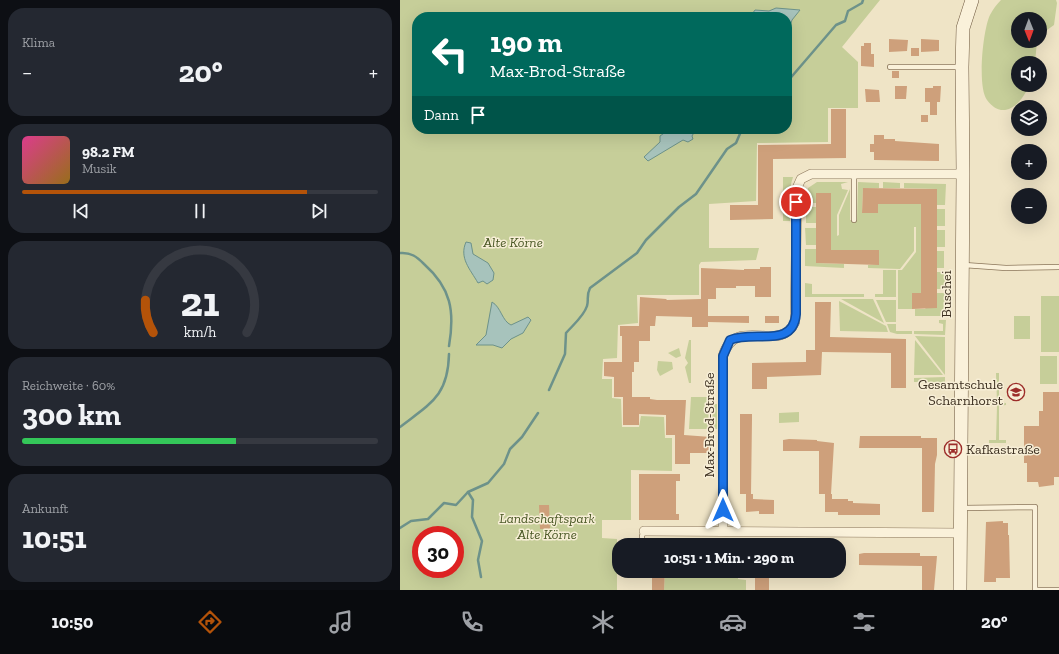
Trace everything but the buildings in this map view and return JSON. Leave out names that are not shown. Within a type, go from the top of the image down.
[{"type":"street","name":"Buschei","points":[[960,590],[960,533],[962,508],[962,67],[963,28],[972,0]]},
{"type":"street","name":"Max-Brod-Straße","points":[[723,531],[723,356],[725,347],[730,340],[739,337],[780,336],[787,334],[792,329],[796,314],[797,188],[801,179],[811,174],[963,174]]},
{"type":"street","points":[[644,531],[960,533]]},
{"type":"lane","points":[[890,67],[962,67]]},
{"type":"lane","points":[[854,174],[854,220]]},
{"type":"lane","points":[[962,265],[1006,268],[1059,267]]},
{"type":"lane","points":[[962,508],[1035,507],[1035,590],[1059,590]]},
{"type":"lane","points":[[642,538],[644,531]]},
{"type":"green space","name":"Alte Körne","points":[[400,0],[880,0],[842,47],[858,62],[858,108],[828,108],[828,142],[757,143],[756,201],[709,204],[709,248],[759,248],[756,260],[701,262],[699,265],[699,295],[637,295],[638,323],[618,325],[617,358],[603,359],[602,379],[612,379],[612,398],[621,399],[622,427],[639,427],[641,416],[664,417],[665,438],[672,438],[672,471],[631,470],[631,520],[602,520],[602,538],[612,539],[612,578],[617,578],[617,590],[400,590]]},
{"type":"green space","points":[[1001,0],[1056,0],[1057,3],[1054,25],[1047,30],[1047,12],[1011,12],[1011,48],[1036,48],[1036,56],[1011,56],[1011,92],[1026,92],[1020,100],[1011,100],[1011,108],[1005,110],[999,110],[987,100],[982,83],[982,58],[985,32],[990,15]]},
{"type":"green space","points":[[783,177],[793,177],[790,200],[783,200]]},
{"type":"green space","points":[[817,182],[848,182],[841,184],[842,189],[848,190],[837,215],[837,236],[839,235],[839,215],[850,189],[850,220],[857,220],[858,182],[879,183],[879,188],[863,188],[862,213],[877,213],[878,204],[921,204],[921,293],[912,293],[912,309],[898,309],[898,270],[902,270],[916,252],[916,227],[914,227],[914,251],[900,269],[868,268],[868,265],[879,264],[879,250],[831,250],[831,193],[816,193],[816,203],[805,203],[808,188]]},
{"type":"green space","points":[[883,182],[900,183],[900,188],[883,188]]},
{"type":"green space","points":[[904,183],[946,184],[945,205],[937,205],[937,189],[904,188]]},
{"type":"green space","points":[[783,204],[790,204],[790,221],[783,221]]},
{"type":"green space","points":[[806,207],[816,207],[816,223],[806,223]]},
{"type":"green space","points":[[937,209],[945,209],[945,226],[937,226]]},
{"type":"green space","points":[[805,228],[816,228],[816,245],[806,245]]},
{"type":"green space","points":[[937,230],[945,230],[945,247],[937,247]]},
{"type":"green space","points":[[805,249],[816,249],[816,263],[844,264],[844,268],[805,266]]},
{"type":"green space","points":[[937,251],[944,251],[944,268],[937,268]]},
{"type":"green space","points":[[883,270],[896,270],[896,297],[875,297],[875,294],[883,294]]},
{"type":"green space","points":[[937,272],[945,272],[945,289],[937,289]]},
{"type":"green space","points":[[805,283],[812,284],[812,294],[864,294],[864,297],[805,297]]},
{"type":"green space","points":[[937,293],[945,293],[945,316],[915,316],[915,309],[925,309]]},
{"type":"green space","points":[[1041,296],[1059,296],[1059,352],[1041,352]]},
{"type":"green space","points":[[841,299],[873,299],[884,323]]},
{"type":"green space","points":[[876,300],[896,300],[896,322],[886,322]]},
{"type":"green space","points":[[839,301],[886,326],[888,332],[840,331]]},
{"type":"green space","points":[[1014,316],[1030,316],[1030,339],[1014,339]]},
{"type":"green space","points":[[939,320],[946,320],[945,335],[914,334],[914,331],[943,331],[943,324],[939,323]]},
{"type":"green space","points":[[887,324],[896,324],[896,331],[912,331],[912,334],[897,334],[890,332]]},
{"type":"green space","points":[[915,336],[945,337],[945,375]]},
{"type":"green space","points":[[689,340],[691,340],[691,383],[689,383],[685,367],[688,363],[685,358]]},
{"type":"green space","points":[[915,340],[943,375],[914,375]]},
{"type":"green space","points":[[679,348],[681,356],[676,358],[668,353]]},
{"type":"green space","points":[[1040,356],[1057,356],[1057,384],[1040,384]]},
{"type":"green space","points":[[658,361],[672,362],[673,369],[660,376],[657,370]]},
{"type":"green space","points":[[996,373],[999,373],[999,402],[1006,403],[1006,405],[999,406],[999,440],[1006,440],[1006,443],[989,443],[989,440],[996,440],[997,406],[989,406],[989,402],[997,402]]},
{"type":"green space","points":[[945,377],[945,390],[939,390],[939,382],[914,382],[914,378]]},
{"type":"green space","points":[[691,397],[709,397],[709,404],[717,404],[717,429],[689,429]]},
{"type":"green space","points":[[799,412],[799,422],[779,423],[779,413]]},
{"type":"green space","points":[[665,578],[738,578],[746,580],[746,590],[664,590]]},
{"type":"water","points":[[776,8],[800,10],[792,20],[792,12],[754,12],[755,10],[769,11]]},
{"type":"water","points":[[663,134],[693,134],[693,139],[688,142],[683,140],[648,161],[644,157],[660,142],[660,136]]},
{"type":"water","points":[[466,242],[471,243],[473,254],[488,263],[494,273],[493,280],[487,284],[483,281],[478,283],[466,263],[464,248]]},
{"type":"water","points":[[492,302],[498,307],[508,323],[511,325],[528,317],[531,320],[523,333],[511,339],[502,348],[493,345],[476,345],[486,335]]},
{"type":"waterway","name":"Alte Körne","points":[[792,76],[836,25],[845,21],[848,11],[862,3],[863,0]]},
{"type":"waterway","name":"Alte Körne","points":[[549,390],[565,354],[566,333],[586,310],[590,288],[637,253],[646,240],[679,207],[696,194],[727,149],[736,143],[740,134]]},
{"type":"waterway","points":[[400,253],[411,254],[419,259],[433,273],[445,291],[451,311],[451,333],[449,346]]},
{"type":"waterway","points":[[400,427],[436,397],[445,380],[449,354]]},
{"type":"waterway","name":"Alte Körne","points":[[400,528],[411,521],[428,519],[444,503],[456,505],[468,492],[488,483],[504,464],[510,449],[522,437],[538,413]]},
{"type":"waterway","points":[[468,492],[473,500],[472,517],[482,541],[478,560],[481,577]]},
{"type":"place","name":"Gesamtschule Scharnhorst","points":[[1016,392]]},
{"type":"place","name":"Kafkastraße","points":[[953,449]]},
{"type":"route","points":[[723,510],[723,356],[725,347],[730,340],[739,337],[780,336],[787,334],[792,329],[796,314],[796,202]]},
{"type":"park label","name":"Landschaftspark Alte Körne","points":[[547,526]]}]
